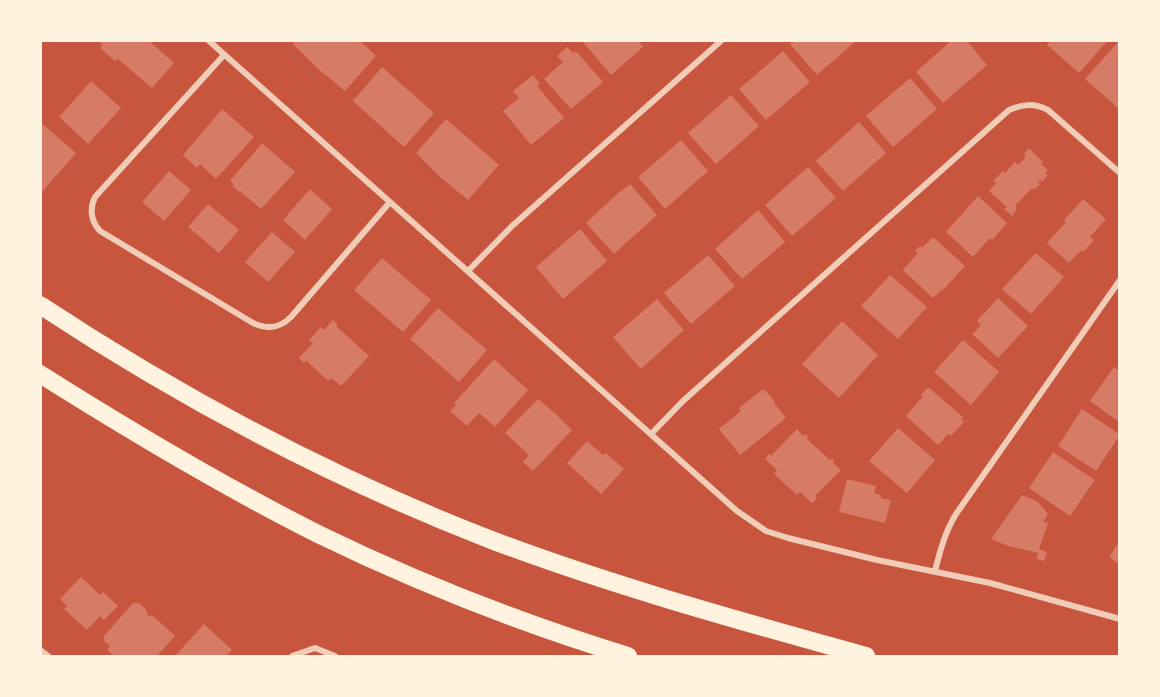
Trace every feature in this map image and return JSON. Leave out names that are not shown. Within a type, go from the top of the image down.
[{"type":"highway","points":[[40,305],[121,357],[213,411],[302,457],[425,513],[497,542],[614,583],[866,657]]},
{"type":"highway","points":[[40,374],[96,410],[214,479],[321,535],[481,605],[628,657]]},
{"type":"street","points":[[208,40],[737,512],[766,531],[877,560],[990,583],[1119,619]]},
{"type":"street","points":[[468,272],[512,226],[722,40]]},
{"type":"street","points":[[224,55],[95,197],[91,209],[92,216],[100,231],[253,323],[270,327],[281,324],[291,317],[390,202]]},
{"type":"street","points":[[651,434],[683,401],[1010,110],[1029,105],[1048,110],[1119,173]]},
{"type":"street","points":[[935,571],[946,532],[956,514],[1119,280]]},
{"type":"street","points":[[292,657],[315,648],[335,657]]},
{"type":"street","points":[[40,650],[48,657]]},
{"type":"building","points":[[98,40],[148,40],[174,63],[152,88],[118,59],[115,61],[100,48],[103,45]]},
{"type":"building","points":[[296,40],[359,40],[376,56],[345,91],[293,44]]},
{"type":"building","points":[[585,40],[638,40],[643,47],[611,75],[583,42]]},
{"type":"building","points":[[793,40],[857,40],[817,75],[790,44]]},
{"type":"building","points":[[952,40],[966,40],[987,65],[943,103],[916,72]]},
{"type":"building","points":[[1051,40],[1108,40],[1079,73],[1047,45]]},
{"type":"building","points":[[1118,42],[1119,106],[1118,108],[1085,79]]},
{"type":"building","points":[[567,47],[573,53],[576,51],[603,82],[571,109],[544,79],[563,62],[557,56]]},
{"type":"building","points":[[783,51],[810,82],[766,120],[739,89]]},
{"type":"building","points":[[382,67],[434,113],[404,147],[353,101]]},
{"type":"building","points":[[533,75],[540,83],[537,86],[564,118],[531,145],[503,111],[519,98],[513,91]]},
{"type":"building","points":[[910,78],[937,109],[893,147],[866,116]]},
{"type":"building","points":[[91,81],[121,108],[88,144],[59,117]]},
{"type":"building","points":[[731,95],[759,126],[716,164],[688,133]]},
{"type":"building","points":[[222,109],[254,137],[216,179],[200,164],[197,168],[183,155]]},
{"type":"building","points":[[446,119],[499,165],[468,200],[416,153]]},
{"type":"building","points":[[40,122],[76,153],[40,194]]},
{"type":"building","points":[[859,122],[886,153],[843,191],[816,161]]},
{"type":"building","points":[[681,140],[708,171],[665,209],[638,177]]},
{"type":"building","points":[[262,143],[295,172],[261,209],[232,186],[234,185],[230,181]]},
{"type":"building","points":[[1029,148],[1043,162],[1041,164],[1048,170],[1045,173],[1048,175],[1042,182],[1040,180],[1038,182],[1040,184],[1034,190],[1032,188],[1015,206],[1017,209],[1012,216],[1004,209],[1007,207],[989,191],[996,183],[993,181],[1015,162],[1018,165],[1026,156],[1024,154]]},
{"type":"building","points":[[808,167],[836,198],[792,236],[765,205]]},
{"type":"building","points":[[169,171],[191,190],[164,221],[142,202]]},
{"type":"building","points":[[630,184],[657,215],[614,254],[586,223]]},
{"type":"building","points":[[310,189],[332,209],[305,240],[283,220]]},
{"type":"building","points":[[978,196],[1007,223],[973,257],[946,232]]},
{"type":"building","points":[[1083,199],[1106,219],[1090,237],[1094,240],[1069,263],[1047,243]]},
{"type":"building","points":[[208,204],[239,230],[219,253],[188,227]]},
{"type":"building","points":[[758,210],[785,242],[742,279],[715,249]]},
{"type":"building","points":[[580,229],[607,261],[563,299],[536,267]]},
{"type":"building","points":[[272,232],[295,252],[268,282],[245,262]]},
{"type":"building","points":[[933,237],[965,266],[933,298],[903,270],[918,253],[915,251],[920,246],[922,248]]},
{"type":"building","points":[[1036,253],[1064,277],[1031,314],[1002,289]]},
{"type":"building","points":[[708,255],[735,286],[691,324],[664,293]]},
{"type":"building","points":[[382,258],[431,300],[403,332],[354,290]]},
{"type":"building","points":[[890,275],[927,307],[898,339],[861,306]]},
{"type":"building","points":[[998,298],[1028,326],[998,358],[972,334],[981,325],[977,321]]},
{"type":"building","points":[[657,299],[684,330],[641,369],[613,337]]},
{"type":"building","points":[[438,308],[487,350],[459,382],[410,339]]},
{"type":"building","points":[[333,320],[338,325],[336,326],[369,356],[341,386],[331,378],[328,381],[306,360],[304,363],[299,358],[313,343],[309,340],[321,327],[324,330]]},
{"type":"building","points":[[842,321],[878,355],[839,398],[802,364]]},
{"type":"building","points":[[963,340],[999,372],[971,405],[934,372]]},
{"type":"building","points":[[494,359],[528,390],[495,427],[479,413],[467,426],[450,411],[456,404],[454,403]]},
{"type":"building","points":[[1114,367],[1119,371],[1119,422],[1090,401]]},
{"type":"building","points":[[928,387],[963,417],[961,419],[964,422],[951,436],[948,434],[938,445],[906,416]]},
{"type":"building","points":[[763,389],[786,418],[740,455],[719,429],[741,411],[739,408]]},
{"type":"building","points":[[538,399],[572,430],[533,471],[523,462],[529,455],[505,433]]},
{"type":"building","points":[[1082,409],[1119,434],[1096,471],[1058,446]]},
{"type":"building","points":[[898,428],[935,460],[907,493],[869,461]]},
{"type":"building","points":[[797,429],[803,436],[805,434],[807,439],[830,460],[832,458],[833,463],[841,470],[815,496],[817,498],[812,503],[800,492],[797,495],[774,474],[777,470],[765,459],[769,454],[771,456]]},
{"type":"building","points":[[587,441],[603,455],[606,453],[624,469],[601,494],[567,463]]},
{"type":"building","points":[[1053,452],[1095,480],[1070,516],[1029,488]]},
{"type":"building","points":[[847,479],[876,486],[874,493],[881,495],[881,498],[891,500],[885,523],[839,512]]},
{"type":"building","points":[[1022,495],[1038,502],[1048,514],[1043,522],[1048,523],[1039,549],[1047,552],[1044,561],[1036,559],[1039,553],[1008,546],[991,539]]},
{"type":"building","points":[[1119,542],[1119,564],[1109,557]]},
{"type":"building","points":[[81,577],[100,595],[103,592],[118,606],[104,620],[100,616],[87,630],[64,609],[67,606],[60,599]]},
{"type":"building","points":[[133,603],[139,603],[150,617],[152,615],[175,636],[157,656],[115,656],[107,650],[110,646],[104,641],[104,636]]},
{"type":"building","points":[[204,624],[232,650],[226,656],[175,656]]}]
